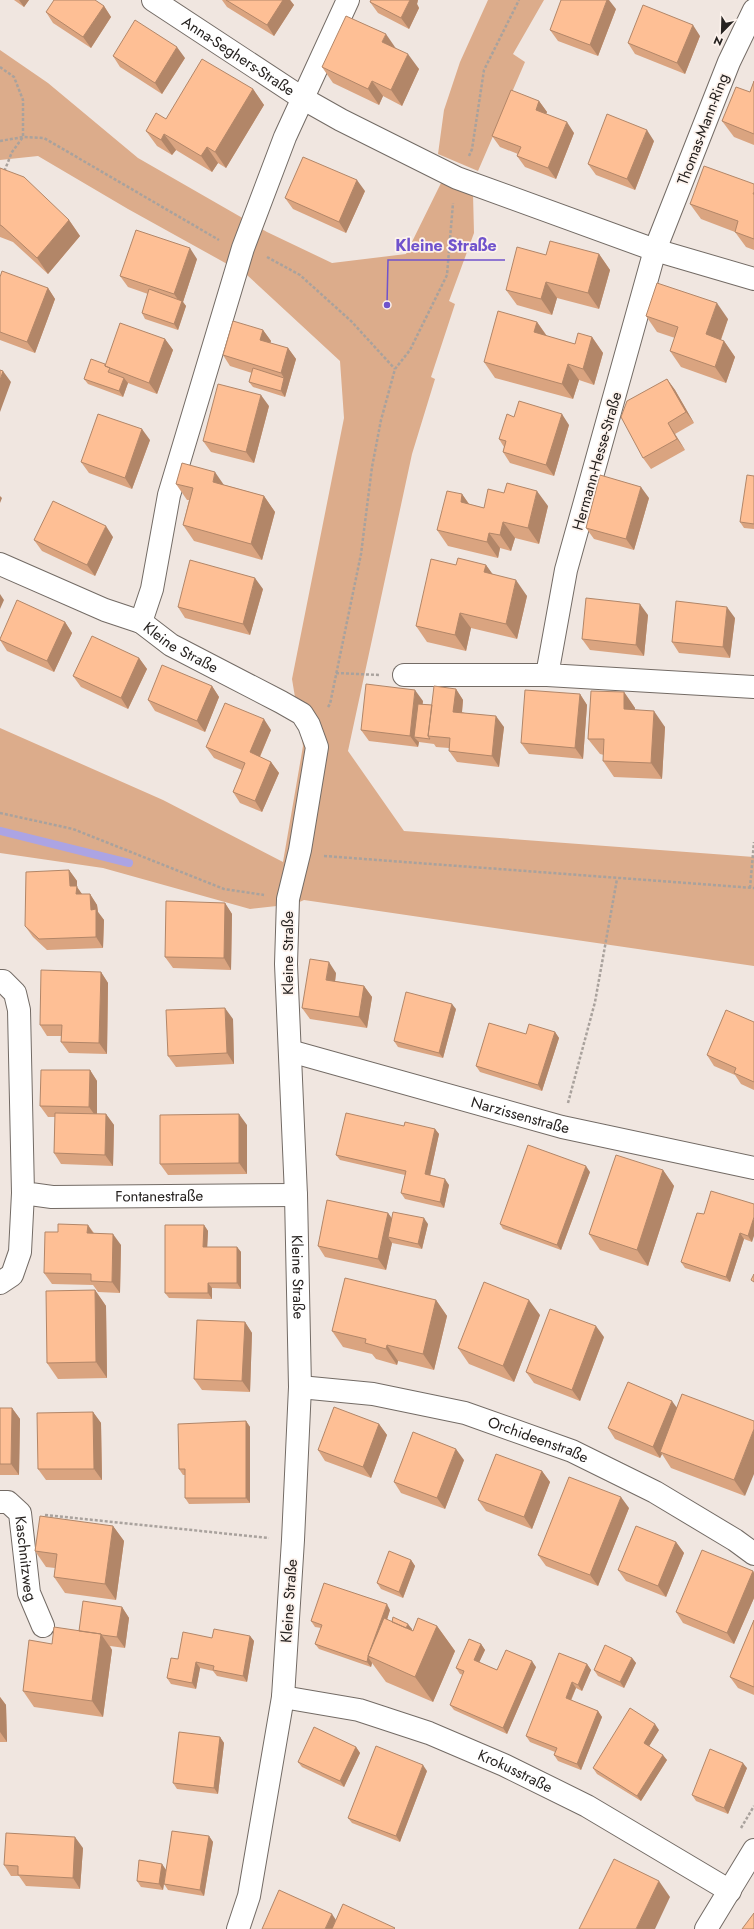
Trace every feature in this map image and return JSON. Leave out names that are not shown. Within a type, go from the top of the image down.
[{"type":"street","name":"Anna-Seghers-Straße","points":[[154,0],[302,98]]},
{"type":"street","name":"Kleine Straße","points":[[238,1929],[249,1896],[283,1697],[293,1540],[300,1387],[296,1194],[286,964],[288,899],[300,850],[317,747],[309,725],[302,714],[171,645],[141,622],[152,589],[169,495],[243,248],[284,137],[348,0]]},
{"type":"street","name":"Thomas-Mann-Ring","points":[[656,250],[729,62],[754,10]]},
{"type":"street","points":[[302,98],[341,120],[457,178],[656,250],[754,279]]},
{"type":"street","name":"Hermann-Hesse-Straße","points":[[547,675],[566,570],[656,250]]},
{"type":"street","points":[[0,564],[105,610],[141,622]]},
{"type":"street","points":[[404,675],[547,675],[754,687]]},
{"type":"street","points":[[0,981],[3,981],[15,992],[19,1010],[23,1193],[20,1252],[12,1275],[0,1283]]},
{"type":"street","name":"Narzissenstraße","points":[[290,1051],[562,1127],[754,1168]]},
{"type":"street","name":"Fontanestraße","points":[[23,1193],[52,1197],[296,1194]]},
{"type":"street","name":"Orchideenstraße","points":[[300,1387],[373,1394],[465,1413],[572,1451],[655,1492],[735,1540],[754,1554]]},
{"type":"street","name":"Kaschnitzweg","points":[[0,1502],[8,1502],[20,1513],[29,1593],[43,1626]]},
{"type":"street","name":"Krokusstraße","points":[[283,1697],[359,1710],[429,1733],[504,1765],[586,1806],[730,1891]]},
{"type":"street","points":[[706,1929],[754,1850]]},
{"type":"path","points":[[309,725],[330,704],[361,554],[372,467],[381,420],[395,369],[410,350],[447,275],[454,193],[457,178],[472,149],[484,70],[519,0]]},
{"type":"path","points":[[0,67],[14,77],[23,100],[23,137],[12,152],[2,176]]},
{"type":"path","points":[[0,141],[23,137],[44,138],[222,242],[243,248],[267,258],[300,275],[351,321],[395,369]]},
{"type":"path","points":[[336,673],[404,675]]},
{"type":"path","points":[[0,813],[73,829],[224,889],[288,899]]},
{"type":"path","points":[[300,850],[325,856],[752,888],[754,842]]},
{"type":"path","points":[[562,1127],[595,1002],[618,879]]},
{"type":"path","points":[[20,1513],[293,1540]]},
{"type":"shaded area","points":[[488,0],[544,0],[513,54],[525,62],[478,171],[438,154],[444,110],[460,62]]},
{"type":"shaded area","points":[[0,50],[48,83],[138,158],[267,232],[332,263],[406,254],[442,181],[473,194],[474,233],[449,301],[455,304],[431,377],[435,379],[412,454],[348,751],[404,831],[754,857],[754,966],[304,900],[295,904],[250,909],[103,868],[0,853],[0,728],[163,800],[283,862],[303,746],[292,679],[344,418],[340,361],[247,275],[128,209],[38,156],[0,160]]},
{"type":"building","points":[[54,0],[95,0],[104,6],[83,37],[46,12]]},
{"type":"building","points":[[226,0],[283,0],[267,25]]},
{"type":"building","points":[[371,0],[410,0],[401,18],[370,2]]},
{"type":"building","points":[[561,0],[607,0],[590,45],[550,30]]},
{"type":"building","points":[[643,5],[693,25],[677,63],[628,43]]},
{"type":"building","points":[[346,16],[386,34],[382,42],[408,54],[391,90],[372,81],[368,89],[322,67]]},
{"type":"building","points":[[135,20],[177,47],[155,83],[113,56]]},
{"type":"building","points":[[202,59],[253,89],[215,152],[207,147],[201,156],[164,134],[161,140],[146,131],[156,113],[166,119]]},
{"type":"building","points":[[754,81],[754,134],[722,121],[736,87],[750,92]]},
{"type":"building","points":[[511,90],[539,101],[536,110],[567,122],[548,168],[517,156],[521,147],[492,136]]},
{"type":"building","points":[[607,114],[647,130],[627,179],[588,164]]},
{"type":"building","points":[[303,157],[357,180],[339,222],[285,198]]},
{"type":"building","points":[[704,166],[754,184],[754,239],[735,232],[738,221],[690,204]]},
{"type":"building","points":[[0,168],[24,177],[69,220],[37,258],[0,225]]},
{"type":"building","points":[[136,230],[190,248],[174,294],[120,276]]},
{"type":"building","points":[[550,241],[599,254],[588,293],[546,282],[541,299],[506,290],[517,247],[546,255]]},
{"type":"building","points":[[2,271],[48,288],[27,342],[0,332],[0,277]]},
{"type":"building","points":[[657,283],[717,303],[706,334],[724,341],[715,367],[670,351],[678,327],[646,316]]},
{"type":"building","points":[[149,289],[182,301],[174,324],[142,313]]},
{"type":"building","points":[[498,311],[537,322],[534,332],[575,344],[578,333],[592,337],[583,369],[568,364],[562,384],[484,362]]},
{"type":"building","points":[[233,321],[263,330],[260,340],[288,348],[281,373],[223,355]]},
{"type":"building","points":[[120,323],[165,339],[149,383],[105,366]]},
{"type":"building","points":[[91,359],[105,364],[105,366],[110,368],[108,372],[124,378],[119,391],[84,379]]},
{"type":"building","points":[[253,368],[284,378],[281,391],[249,382]]},
{"type":"building","points":[[0,370],[3,371],[0,380]]},
{"type":"building","points":[[667,379],[686,412],[668,423],[677,439],[643,458],[621,417],[627,401]]},
{"type":"building","points":[[218,384],[261,395],[246,452],[203,441]]},
{"type":"building","points":[[519,401],[562,414],[546,465],[503,452],[506,441],[499,439],[507,414],[514,417]]},
{"type":"building","points":[[98,414],[142,429],[125,478],[81,462]]},
{"type":"building","points":[[182,463],[215,472],[213,482],[264,496],[251,544],[183,525],[193,488],[176,484]]},
{"type":"building","points":[[600,475],[641,487],[626,539],[586,528]]},
{"type":"building","points":[[747,475],[754,476],[754,524],[740,522]]},
{"type":"building","points":[[507,483],[537,491],[528,528],[503,522],[500,535],[489,533],[487,542],[437,530],[447,491],[462,494],[461,502],[484,508],[488,489],[504,493]]},
{"type":"building","points":[[53,501],[106,526],[87,565],[34,540]]},
{"type":"building","points":[[458,558],[486,565],[484,572],[516,580],[506,624],[460,613],[455,635],[416,626],[431,559],[456,565]]},
{"type":"building","points":[[190,560],[255,578],[243,624],[178,607]]},
{"type":"building","points":[[586,598],[640,604],[636,645],[582,639]]},
{"type":"building","points":[[17,600],[65,622],[47,661],[0,640]]},
{"type":"building","points":[[676,601],[727,607],[723,647],[672,642]]},
{"type":"building","points":[[92,636],[139,658],[121,698],[73,676]]},
{"type":"building","points":[[162,665],[212,686],[197,721],[148,700]]},
{"type":"building","points":[[366,684],[415,690],[410,736],[361,730]]},
{"type":"building","points":[[434,686],[456,689],[453,712],[496,716],[492,756],[449,751],[450,738],[428,736]]},
{"type":"building","points":[[525,690],[580,694],[575,748],[521,743]]},
{"type":"building","points":[[591,691],[624,692],[624,709],[654,711],[651,763],[603,761],[604,739],[588,739]]},
{"type":"building","points":[[225,703],[264,719],[250,752],[271,762],[255,801],[233,792],[245,763],[206,747]]},
{"type":"building","points":[[418,704],[432,705],[428,736],[430,739],[414,737]]},
{"type":"building","points":[[69,870],[70,886],[77,886],[76,894],[90,894],[91,910],[96,909],[96,937],[39,939],[25,926],[26,872]]},
{"type":"building","points":[[166,901],[225,903],[224,958],[165,957]]},
{"type":"building","points":[[310,959],[329,962],[326,980],[364,986],[359,1017],[302,1008]]},
{"type":"building","points":[[41,970],[101,972],[99,1043],[61,1042],[62,1025],[40,1025]]},
{"type":"building","points":[[406,992],[452,1004],[439,1053],[394,1041]]},
{"type":"building","points":[[225,1008],[227,1053],[168,1056],[166,1010]]},
{"type":"building","points":[[726,1010],[754,1022],[754,1082],[734,1073],[736,1068],[707,1055]]},
{"type":"building","points":[[489,1023],[526,1034],[529,1024],[555,1032],[538,1085],[476,1066]]},
{"type":"building","points":[[41,1070],[90,1070],[89,1107],[40,1106]]},
{"type":"building","points":[[55,1113],[106,1114],[105,1155],[54,1153]]},
{"type":"building","points":[[346,1113],[404,1126],[405,1122],[435,1129],[425,1174],[445,1179],[440,1202],[401,1193],[406,1171],[336,1155]]},
{"type":"building","points":[[239,1114],[239,1163],[160,1164],[160,1115]]},
{"type":"building","points":[[528,1145],[586,1166],[557,1245],[500,1224]]},
{"type":"building","points":[[616,1155],[663,1170],[637,1250],[589,1234]]},
{"type":"building","points":[[711,1191],[754,1204],[754,1217],[748,1236],[740,1233],[726,1277],[681,1262],[697,1213],[704,1214]]},
{"type":"building","points":[[327,1200],[388,1213],[378,1259],[318,1246]]},
{"type":"building","points":[[393,1212],[424,1218],[418,1244],[388,1237]]},
{"type":"building","points":[[58,1224],[88,1225],[87,1233],[113,1234],[112,1282],[91,1281],[91,1274],[44,1273],[45,1232],[58,1232]]},
{"type":"building","points":[[165,1225],[204,1225],[203,1247],[237,1247],[237,1283],[208,1283],[208,1293],[165,1293]]},
{"type":"building","points":[[754,1274],[754,1282],[751,1280]]},
{"type":"building","points":[[345,1278],[436,1300],[423,1354],[387,1345],[386,1349],[365,1343],[366,1339],[332,1331]]},
{"type":"building","points":[[484,1282],[529,1300],[503,1366],[458,1348]]},
{"type":"building","points":[[95,1290],[96,1362],[47,1363],[46,1291]]},
{"type":"building","points":[[550,1309],[596,1326],[572,1390],[526,1372]]},
{"type":"building","points":[[197,1320],[245,1322],[242,1381],[194,1379]]},
{"type":"building","points":[[628,1382],[672,1401],[653,1447],[608,1428]]},
{"type":"building","points":[[682,1394],[754,1421],[754,1429],[734,1480],[660,1452]]},
{"type":"building","points":[[334,1407],[379,1424],[363,1467],[318,1450]]},
{"type":"building","points":[[0,1408],[12,1408],[11,1464],[0,1464]]},
{"type":"building","points":[[93,1412],[94,1469],[38,1469],[37,1413]]},
{"type":"building","points":[[246,1421],[246,1498],[185,1498],[185,1469],[179,1469],[178,1424]]},
{"type":"building","points":[[413,1432],[456,1449],[437,1498],[394,1482]]},
{"type":"building","points":[[496,1454],[542,1471],[524,1517],[478,1500]]},
{"type":"building","points":[[569,1477],[621,1497],[590,1575],[538,1555]]},
{"type":"building","points":[[40,1516],[113,1526],[105,1584],[54,1577],[57,1554],[35,1551]]},
{"type":"building","points":[[636,1526],[676,1542],[658,1586],[618,1570]]},
{"type":"building","points":[[702,1550],[753,1571],[727,1633],[676,1612]]},
{"type":"building","points":[[389,1551],[411,1560],[399,1592],[377,1583]]},
{"type":"building","points":[[324,1583],[387,1604],[367,1662],[315,1644],[322,1625],[311,1621]]},
{"type":"building","points":[[83,1601],[122,1607],[117,1637],[79,1631]]},
{"type":"building","points":[[393,1617],[408,1624],[406,1628],[392,1622]]},
{"type":"building","points":[[384,1618],[413,1631],[418,1618],[437,1626],[415,1677],[368,1656]]},
{"type":"building","points":[[754,1620],[754,1687],[730,1677]]},
{"type":"building","points":[[54,1627],[101,1634],[92,1701],[23,1691],[29,1640],[52,1644]]},
{"type":"building","points":[[214,1629],[250,1636],[243,1676],[213,1670],[214,1666],[196,1662],[192,1683],[167,1678],[171,1658],[178,1659],[183,1632],[212,1638]]},
{"type":"building","points":[[469,1639],[481,1644],[474,1660],[497,1670],[506,1650],[532,1661],[503,1728],[450,1705],[464,1671],[456,1668]]},
{"type":"building","points":[[605,1645],[632,1658],[620,1682],[594,1670]]},
{"type":"building","points":[[559,1653],[587,1664],[578,1685],[572,1682],[566,1698],[598,1711],[577,1764],[554,1755],[557,1748],[526,1736]]},
{"type":"building","points":[[630,1708],[655,1724],[644,1743],[663,1755],[637,1796],[593,1768]]},
{"type":"building","points":[[314,1727],[356,1747],[340,1781],[298,1762]]},
{"type":"building","points":[[179,1732],[220,1737],[214,1788],[173,1783]]},
{"type":"building","points":[[376,1746],[423,1765],[396,1836],[348,1818]]},
{"type":"building","points":[[710,1749],[743,1763],[724,1808],[692,1795]]},
{"type":"building","points":[[172,1831],[209,1836],[200,1890],[164,1884]]},
{"type":"building","points":[[6,1833],[75,1837],[73,1878],[18,1875],[18,1866],[4,1865]]},
{"type":"building","points":[[614,1859],[659,1881],[636,1929],[579,1929]]},
{"type":"building","points":[[139,1860],[162,1864],[159,1884],[137,1881]]},
{"type":"building","points":[[279,1890],[332,1914],[325,1929],[262,1929]]},
{"type":"building","points":[[343,1904],[395,1928],[332,1929]]},
{"type":"building","points":[[754,1913],[754,1929],[742,1929]]},
{"type":"waterway","points":[[0,831],[129,863]]},
{"type":"place","name":"Kleine Straße","points":[[387,305]]}]
